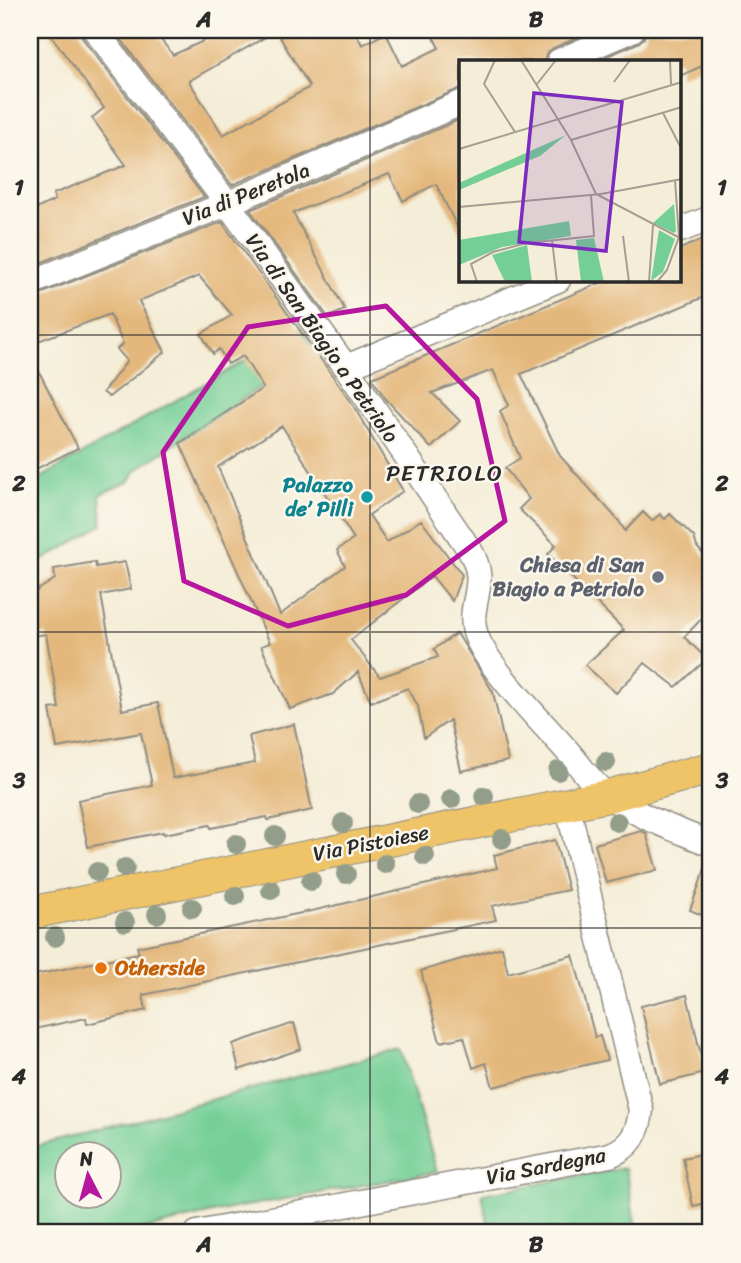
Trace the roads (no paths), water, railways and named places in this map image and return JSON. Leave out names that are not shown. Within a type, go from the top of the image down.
[{"type":"main road","name":"Via Pistoiese","points":[[30,913],[608,796],[711,768]]},
{"type":"street","name":"Via di San Biagio a Petriolo","points":[[95,30],[228,203],[346,367],[477,561],[480,581],[475,628],[478,639],[494,664],[522,700],[608,796],[711,844]]},
{"type":"street","points":[[561,60],[632,30]]},
{"type":"street","name":"Via di Peretola","points":[[30,283],[228,203],[459,104]]},
{"type":"street","points":[[682,229],[711,218]]},
{"type":"street","points":[[346,367],[553,282]]},
{"type":"street","name":"Via Sardegna","points":[[197,1233],[278,1225],[610,1155],[627,1146],[634,1137],[641,1110],[567,804]]},
{"type":"place","name":"Palazzo de’ Pilli","points":[[367,497]]},
{"type":"place","name":"Chiesa di San Biagio a Petriolo","points":[[658,577]]},
{"type":"place","name":"Otherside","points":[[101,968]]},
{"type":"district","name":"PETRIOLO","points":[[445,473]]}]
